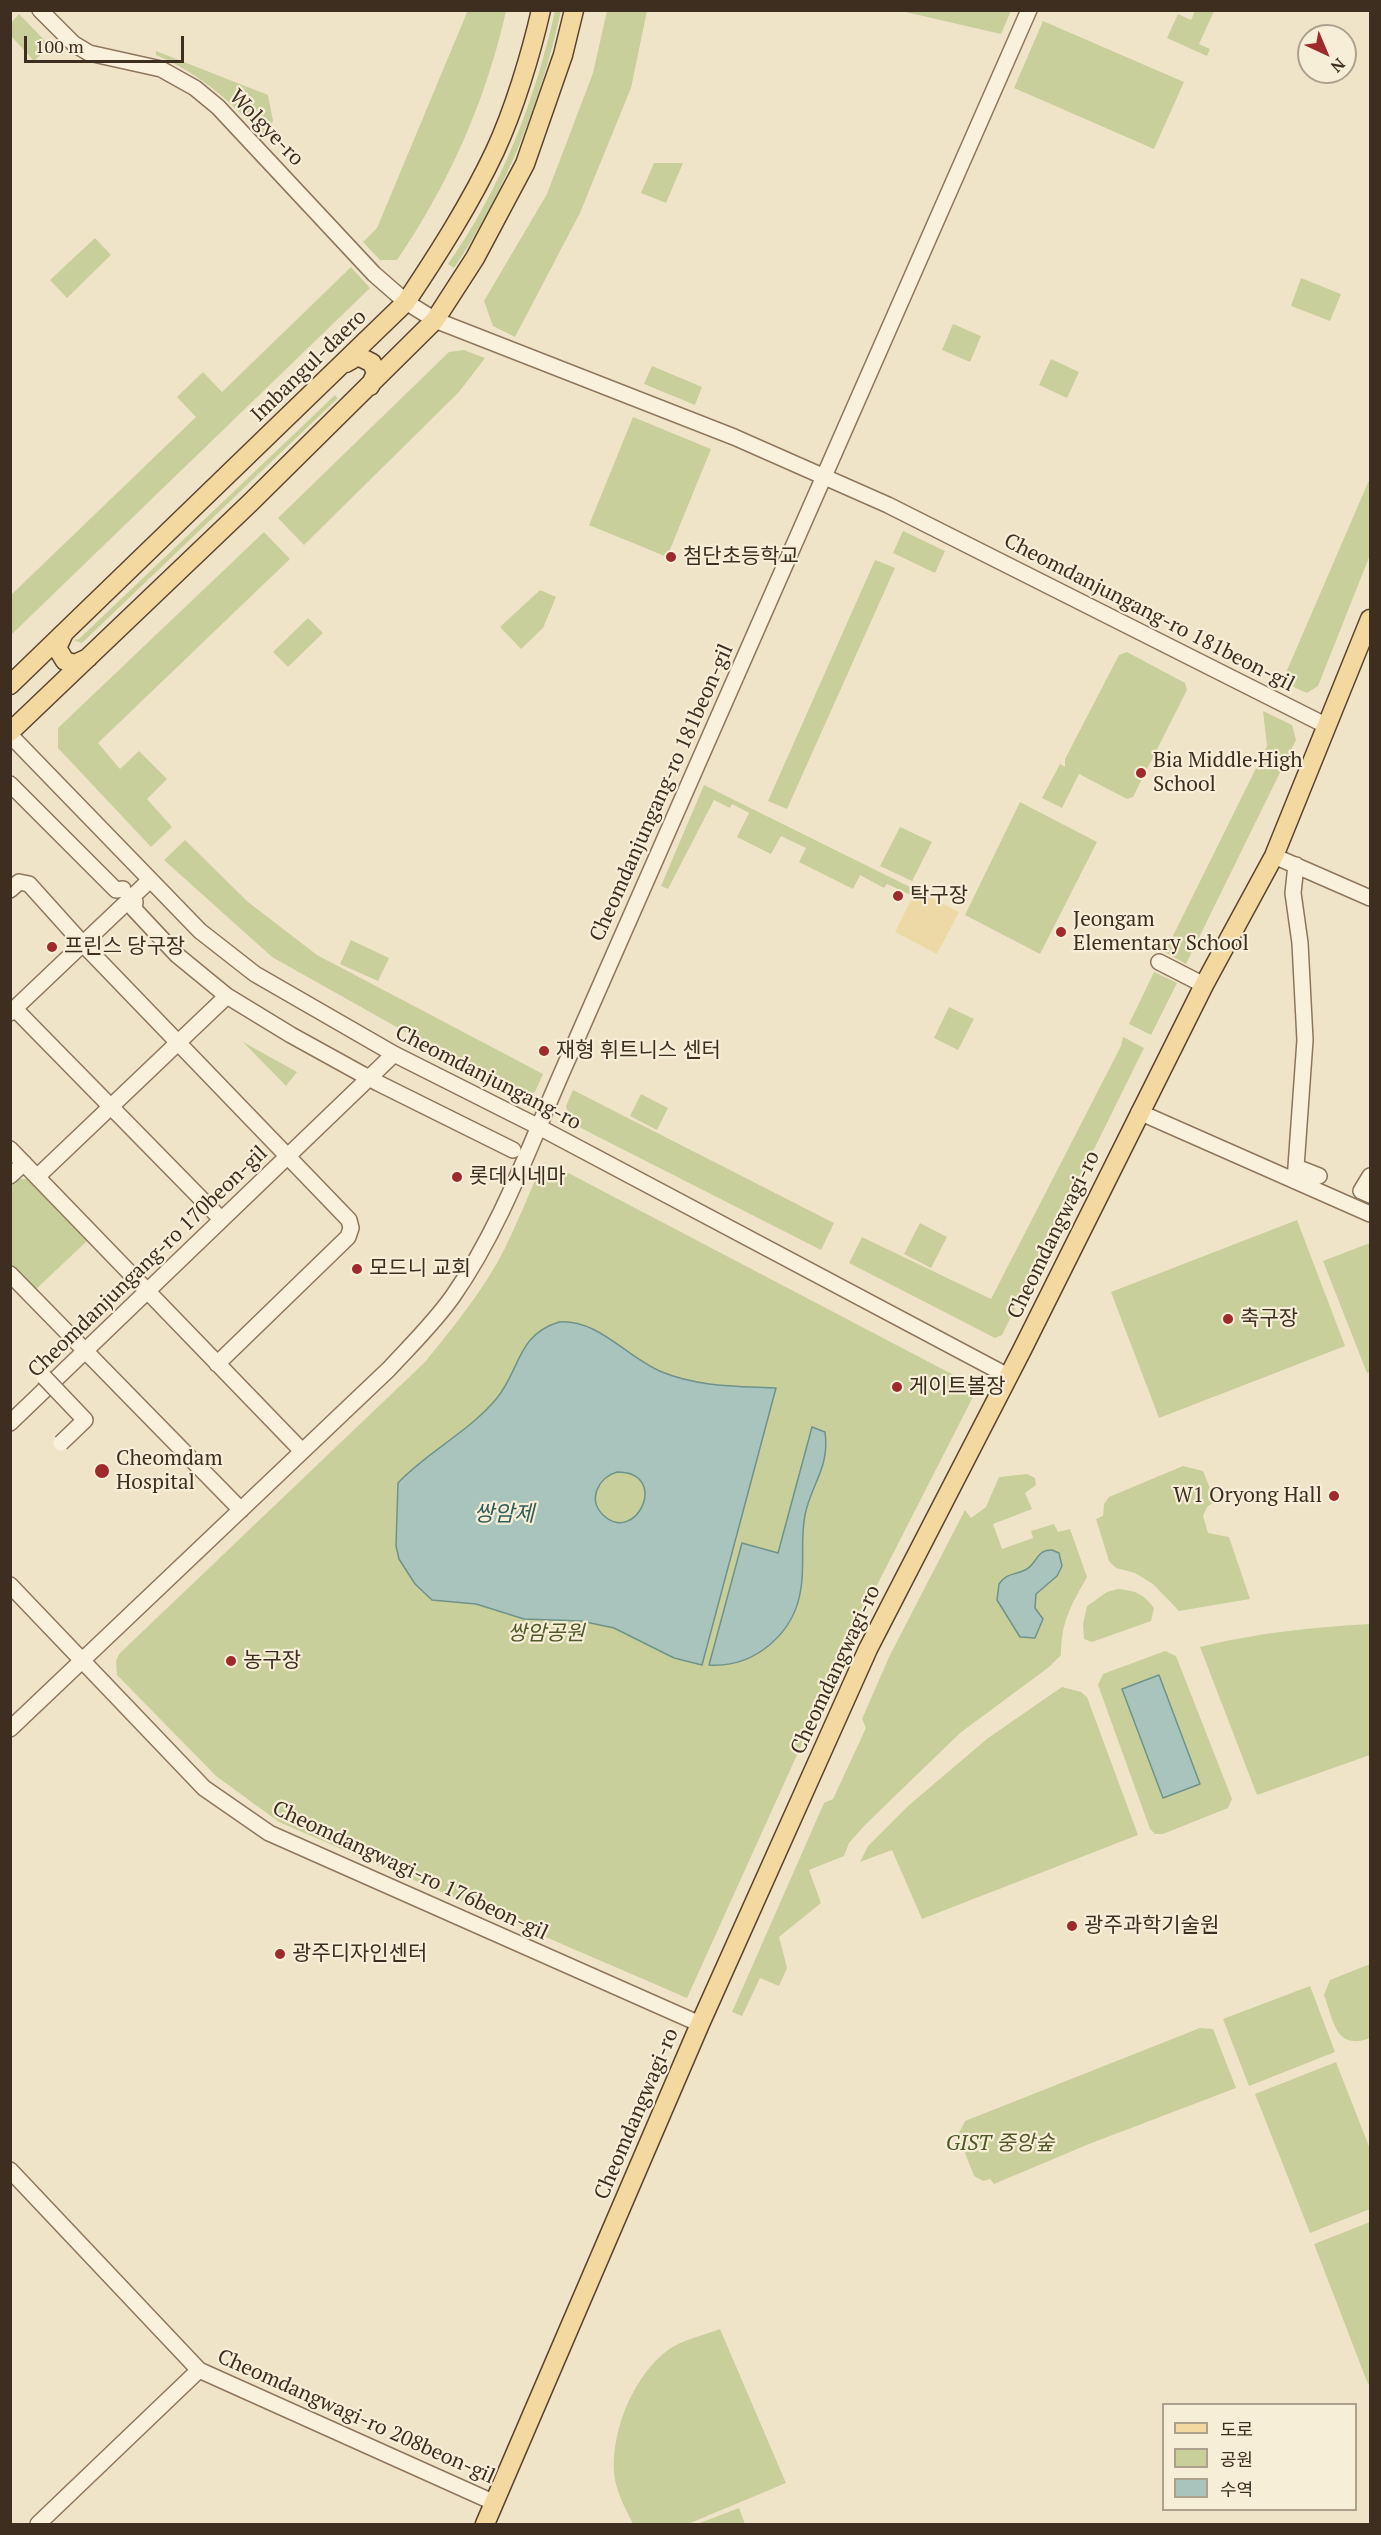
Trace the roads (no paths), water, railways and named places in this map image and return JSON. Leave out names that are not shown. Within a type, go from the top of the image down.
[{"type":"main road","name":"Imbangul-daero","points":[[10,685],[346,363],[406,302],[447,240],[496,150],[533,43],[541,10]]},
{"type":"main road","points":[[10,733],[369,387],[435,320],[475,258],[525,164],[563,56],[574,10]]},
{"type":"main road","points":[[346,363],[358,356],[372,363],[376,373],[369,387]]},
{"type":"main road","name":"Cheomdangwagi-ro","points":[[485,2524],[700,2024],[868,1649],[1204,985],[1274,856],[1368,630]]},
{"type":"main road","points":[[64,633],[57,648],[61,658],[75,664],[88,658]]},
{"type":"street","name":"Wolgye-ro","points":[[40,10],[74,44],[89,53],[161,69],[195,88],[218,107],[374,274],[406,302],[435,320]]},
{"type":"street","name":"Cheomdanjungang-ro 181beon-gil","points":[[10,1729],[302,1451],[418,1338],[448,1303],[487,1237],[537,1126],[822,475],[1029,10]]},
{"type":"street","points":[[435,320],[734,437],[822,475]]},
{"type":"street","name":"Cheomdanjungang-ro 181beon-gil","points":[[822,475],[888,505],[1327,726]]},
{"type":"street","name":"Cheomdanjungang-ro","points":[[10,733],[200,931],[255,974],[394,1054],[537,1126],[1008,1376]]},
{"type":"street","points":[[10,784],[116,890],[123,889]]},
{"type":"street","points":[[1274,856],[1371,898]]},
{"type":"street","points":[[1295,1174],[1305,1040],[1300,943],[1293,893],[1296,865]]},
{"type":"street","points":[[150,880],[13,1011],[112,1106],[221,1219]]},
{"type":"street","points":[[10,890],[19,882],[29,884],[83,944],[288,1155]]},
{"type":"street","points":[[135,902],[134,909],[177,955],[227,996],[369,1078],[513,1150]]},
{"type":"street","points":[[1159,962],[1204,985]]},
{"type":"street","points":[[38,1176],[227,996]]},
{"type":"street","name":"Cheomdanjungang-ro 170beon-gil","points":[[10,1424],[394,1054]]},
{"type":"street","points":[[1139,1112],[1295,1174],[1364,1212],[1371,1196],[1361,1191],[1371,1176]]},
{"type":"street","points":[[10,1149],[302,1451]]},
{"type":"street","name":"Cheomdanjungang-ro 170beon-gil","points":[[217,1364],[348,1237],[351,1228],[349,1220],[288,1155]]},
{"type":"street","points":[[10,1176],[24,1163]]},
{"type":"street","points":[[1295,1174],[1319,1176]]},
{"type":"street","points":[[10,1274],[241,1510]]},
{"type":"street","points":[[43,1376],[85,1420],[61,1443]]},
{"type":"street","name":"Cheomdangwagi-ro 176beon-gil","points":[[10,1585],[204,1788],[269,1833],[700,2024]]},
{"type":"street","name":"Cheomdangwagi-ro 208beon-gil","points":[[10,2170],[199,2370],[495,2503]]},
{"type":"street","name":"Cheomdangwagi-ro 208beon-gil","points":[[38,2524],[199,2370]]},
{"type":"water","name":"쌍암제","points":[[559,1322],[587,1327],[600,1333],[649,1366],[690,1381],[776,1388],[702,1665],[674,1658],[614,1628],[581,1621],[524,1619],[476,1604],[432,1600],[415,1584],[399,1559],[396,1546],[398,1483],[486,1410],[505,1387],[527,1344],[545,1328]],"holes":[[[617,1472],[633,1475],[642,1483],[645,1494],[643,1505],[636,1515],[627,1521],[615,1522],[598,1509],[597,1489],[605,1479]]]},
{"type":"water","points":[[812,1427],[825,1432],[825,1456],[805,1515],[801,1588],[791,1619],[770,1645],[757,1654],[742,1661],[709,1665],[742,1543],[778,1553]]},
{"type":"water","points":[[1052,1550],[1059,1553],[1062,1566],[1057,1576],[1036,1594],[1035,1608],[1043,1619],[1035,1638],[1020,1637],[997,1600],[999,1584],[1008,1576],[1029,1568],[1043,1552]]},
{"type":"water","points":[[1159,1675],[1200,1784],[1163,1798],[1122,1689]]},
{"type":"place","name":"첨단초등학교","points":[[671,557]]},
{"type":"place","name":"Bia Middle·High School","points":[[1141,773]]},
{"type":"place","name":"탁구장","points":[[898,896]]},
{"type":"place","name":"Jeongam Elementary School","points":[[1061,932]]},
{"type":"place","name":"프린스 당구장","points":[[52,947]]},
{"type":"place","name":"재형 휘트니스 센터","points":[[544,1051]]},
{"type":"place","name":"롯데시네마","points":[[457,1177]]},
{"type":"place","name":"모드니 교회","points":[[357,1269]]},
{"type":"place","name":"축구장","points":[[1228,1319]]},
{"type":"place","name":"게이트볼장","points":[[897,1387]]},
{"type":"place","name":"Cheomdam Hospital","points":[[102,1471]]},
{"type":"place","name":"W1 Oryong Hall","points":[[1334,1496]]},
{"type":"place","name":"농구장","points":[[231,1661]]},
{"type":"place","name":"광주과학기술원","points":[[1072,1926]]},
{"type":"place","name":"광주디자인센터","points":[[280,1954]]},
{"type":"park label","name":"쌍암공원","points":[[546,1634]]},
{"type":"park label","name":"GIST 중앙숲","points":[[1000,2144]]}]
